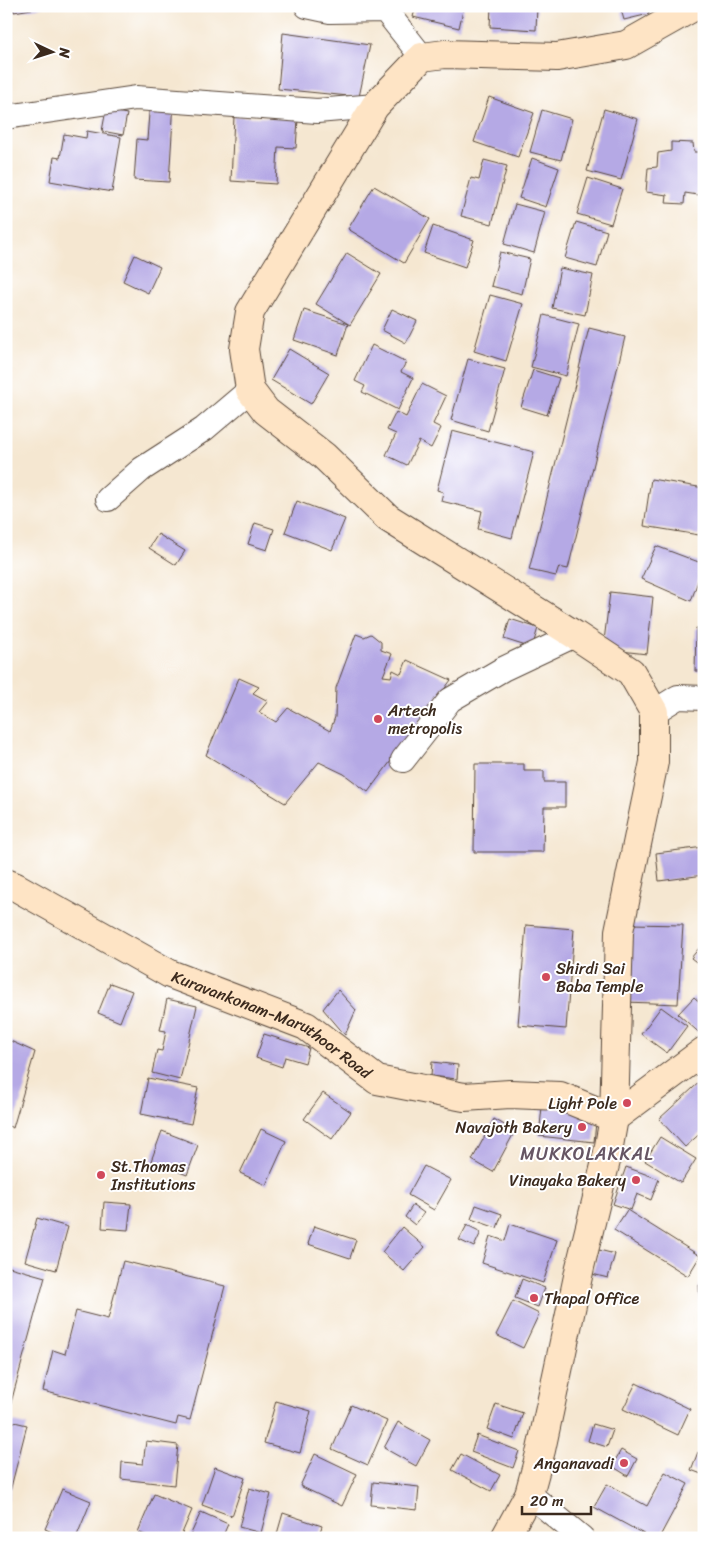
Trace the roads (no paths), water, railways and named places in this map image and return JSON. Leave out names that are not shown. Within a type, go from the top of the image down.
[{"type":"main road","points":[[505,1538],[529,1494],[541,1450],[580,1267],[607,1157],[614,1118],[619,931],[654,762],[654,712],[631,672],[388,518],[324,456],[266,411],[250,390],[244,349],[250,312],[375,106],[422,57],[445,54],[557,57],[626,45],[695,6]]},
{"type":"main road","name":"Kuravankonam-Maruthoor Road","points":[[6,883],[170,974],[306,1026],[377,1080],[464,1097],[510,1094],[560,1096],[614,1118]]},
{"type":"main road","points":[[614,1118],[704,1051]]},
{"type":"street","points":[[307,6],[330,11],[386,10],[422,57]]},
{"type":"street","points":[[6,117],[136,98],[317,111],[375,106]]},
{"type":"street","points":[[108,499],[142,469],[204,429],[250,390]]},
{"type":"street","points":[[403,760],[450,700],[503,669],[575,635]]},
{"type":"street","points":[[654,712],[678,697],[704,698]]},
{"type":"street","points":[[529,1494],[582,1538]]},
{"type":"place","name":"Artech metropolis","points":[[378,719]]},
{"type":"place","name":"Shirdi Sai Baba Temple","points":[[546,977]]},
{"type":"place","name":"Light Pole","points":[[627,1103]]},
{"type":"place","name":"Navajoth Bakery","points":[[582,1127]]},
{"type":"place","name":"St.Thomas Institutions","points":[[101,1175]]},
{"type":"place","name":"Vinayaka Bakery","points":[[636,1180]]},
{"type":"place","name":"Thapal Office","points":[[534,1298]]},
{"type":"place","name":"Anganavadi","points":[[624,1463]]},
{"type":"district","name":"MUKKOLAKKAL","points":[[587,1154]]}]
